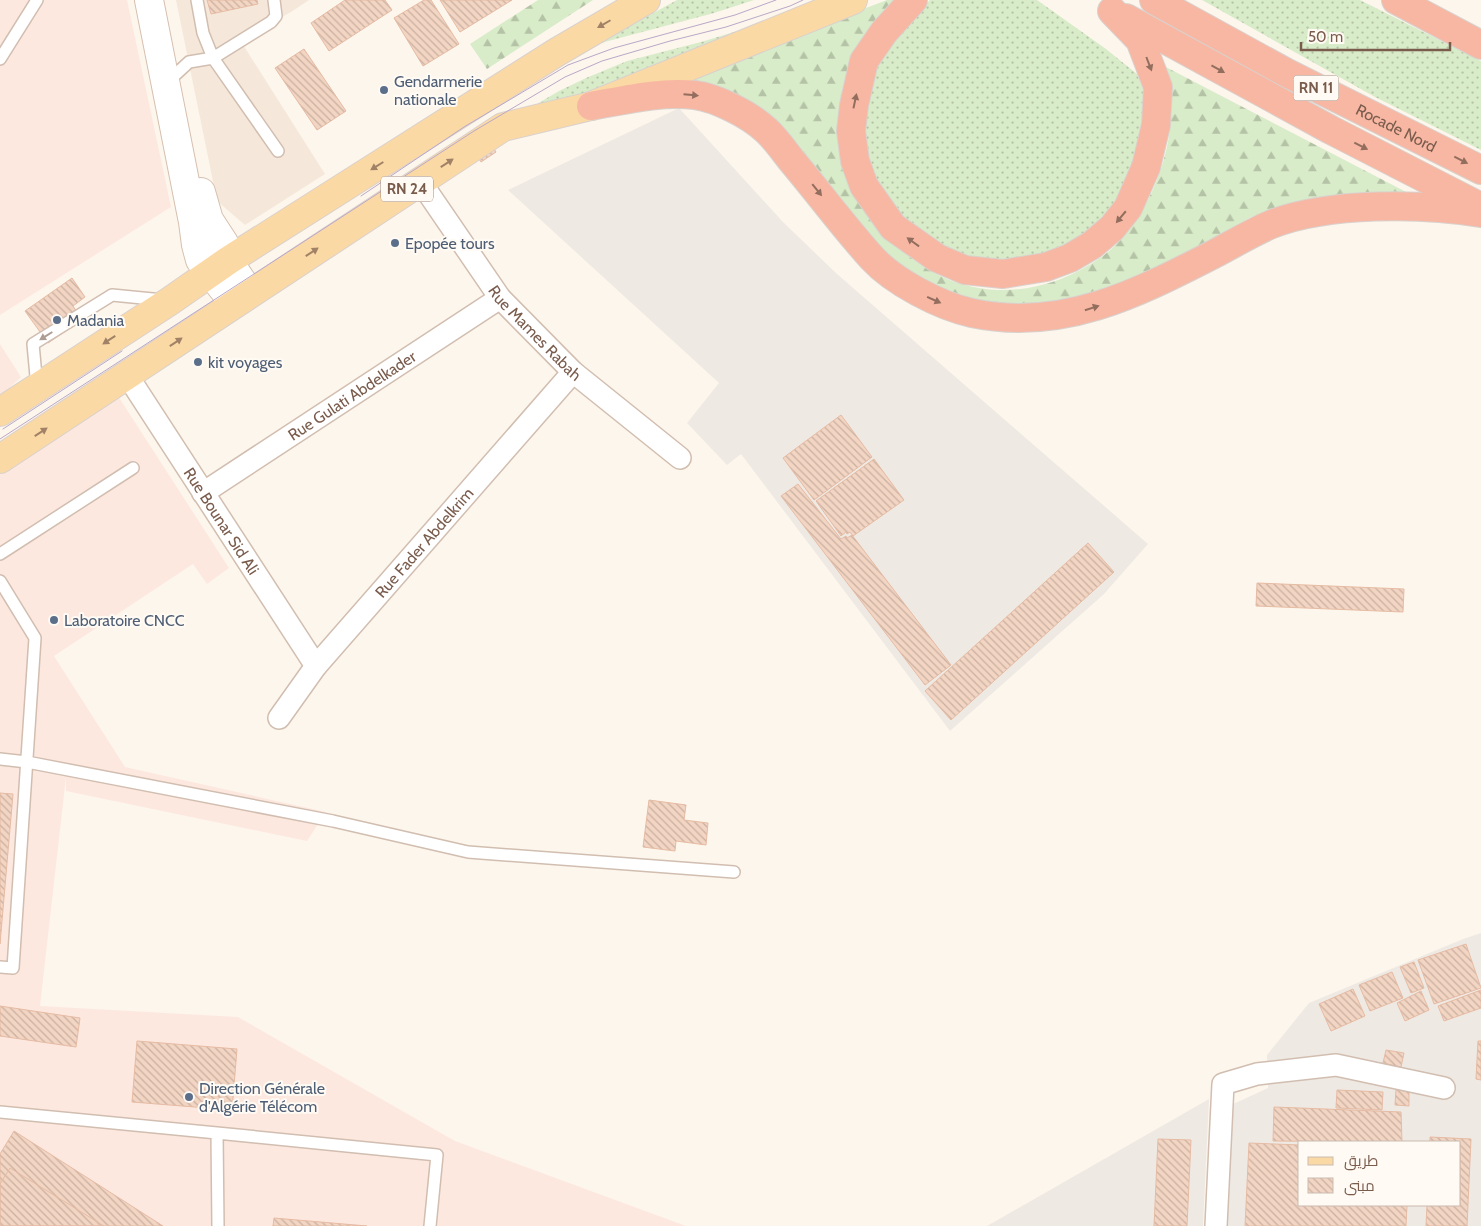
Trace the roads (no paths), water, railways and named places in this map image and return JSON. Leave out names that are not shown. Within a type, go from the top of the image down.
[{"type":"highway","points":[[913,0],[884,32],[864,61],[854,105],[851,130],[855,161],[864,186],[893,227],[937,258],[965,270],[1003,274],[1046,268],[1070,258],[1092,244],[1112,228],[1128,208],[1146,167],[1156,125],[1158,87],[1140,40],[1107,5]]},
{"type":"highway","name":"Rocade Nord","points":[[1154,0],[1287,73],[1481,170]]},
{"type":"highway","points":[[1396,0],[1481,45]]},
{"type":"highway","points":[[1107,5],[1331,130],[1481,208]]},
{"type":"highway","points":[[591,106],[662,94],[697,95],[735,109],[766,130],[873,260],[924,296],[950,307],[972,313],[1000,317],[1027,318],[1069,314],[1091,309],[1154,284],[1272,224],[1311,214],[1363,207],[1428,207],[1481,213]]},
{"type":"main road","name":"RN 24","points":[[0,412],[170,301],[219,266],[557,52],[646,0]]},
{"type":"main road","name":"RN 24","points":[[0,459],[503,127],[591,106],[853,0]]},
{"type":"street","points":[[149,0],[193,222],[197,253],[200,260],[219,266],[242,298]]},
{"type":"street","points":[[160,0],[206,214],[224,243],[219,266]]},
{"type":"street","name":"Rue Mames Rabah","points":[[420,181],[500,298],[573,372],[680,458]]},
{"type":"street","name":"Rue Gulati Abdelkader","points":[[202,493],[500,298]]},
{"type":"street","name":"Rue Fader Abdelkrim","points":[[279,718],[316,666],[573,372]]},
{"type":"street","name":"Rue Bounar Sid Ali","points":[[127,375],[316,666]]},
{"type":"street","points":[[1216,1226],[1223,1084],[1257,1074],[1336,1065],[1444,1088]]},
{"type":"lane","points":[[0,59],[37,0]]},
{"type":"lane","points":[[196,0],[203,33],[213,58],[278,151]]},
{"type":"lane","points":[[176,74],[189,62],[213,58],[271,22],[276,16],[274,0]]},
{"type":"lane","points":[[37,387],[33,344],[112,295],[170,301]]},
{"type":"lane","points":[[0,554],[133,468]]},
{"type":"lane","points":[[0,581],[35,638],[13,968],[0,967]]},
{"type":"lane","points":[[0,759],[27,762],[333,821],[468,852],[734,872]]},
{"type":"lane","points":[[0,1112],[437,1155],[430,1226]]},
{"type":"lane","points":[[217,1134],[218,1226]]},
{"type":"tram line","points":[[361,196],[464,127],[568,65],[614,48],[735,15],[776,0]]},
{"type":"tram line","points":[[0,439],[474,131],[565,77],[602,61],[726,27],[803,0]]},
{"type":"tram line","points":[[3,429],[122,351]]},
{"type":"place","name":"Gendarmerie nationale","points":[[384,90]]},
{"type":"place","name":"Epopée tours","points":[[395,243]]},
{"type":"place","name":"Madania","points":[[57,320]]},
{"type":"place","name":"kit voyages","points":[[198,362]]},
{"type":"place","name":"Laboratoire CNCC","points":[[54,620]]},
{"type":"place","name":"Direction Générale d'Algérie Télécom","points":[[189,1097]]}]
